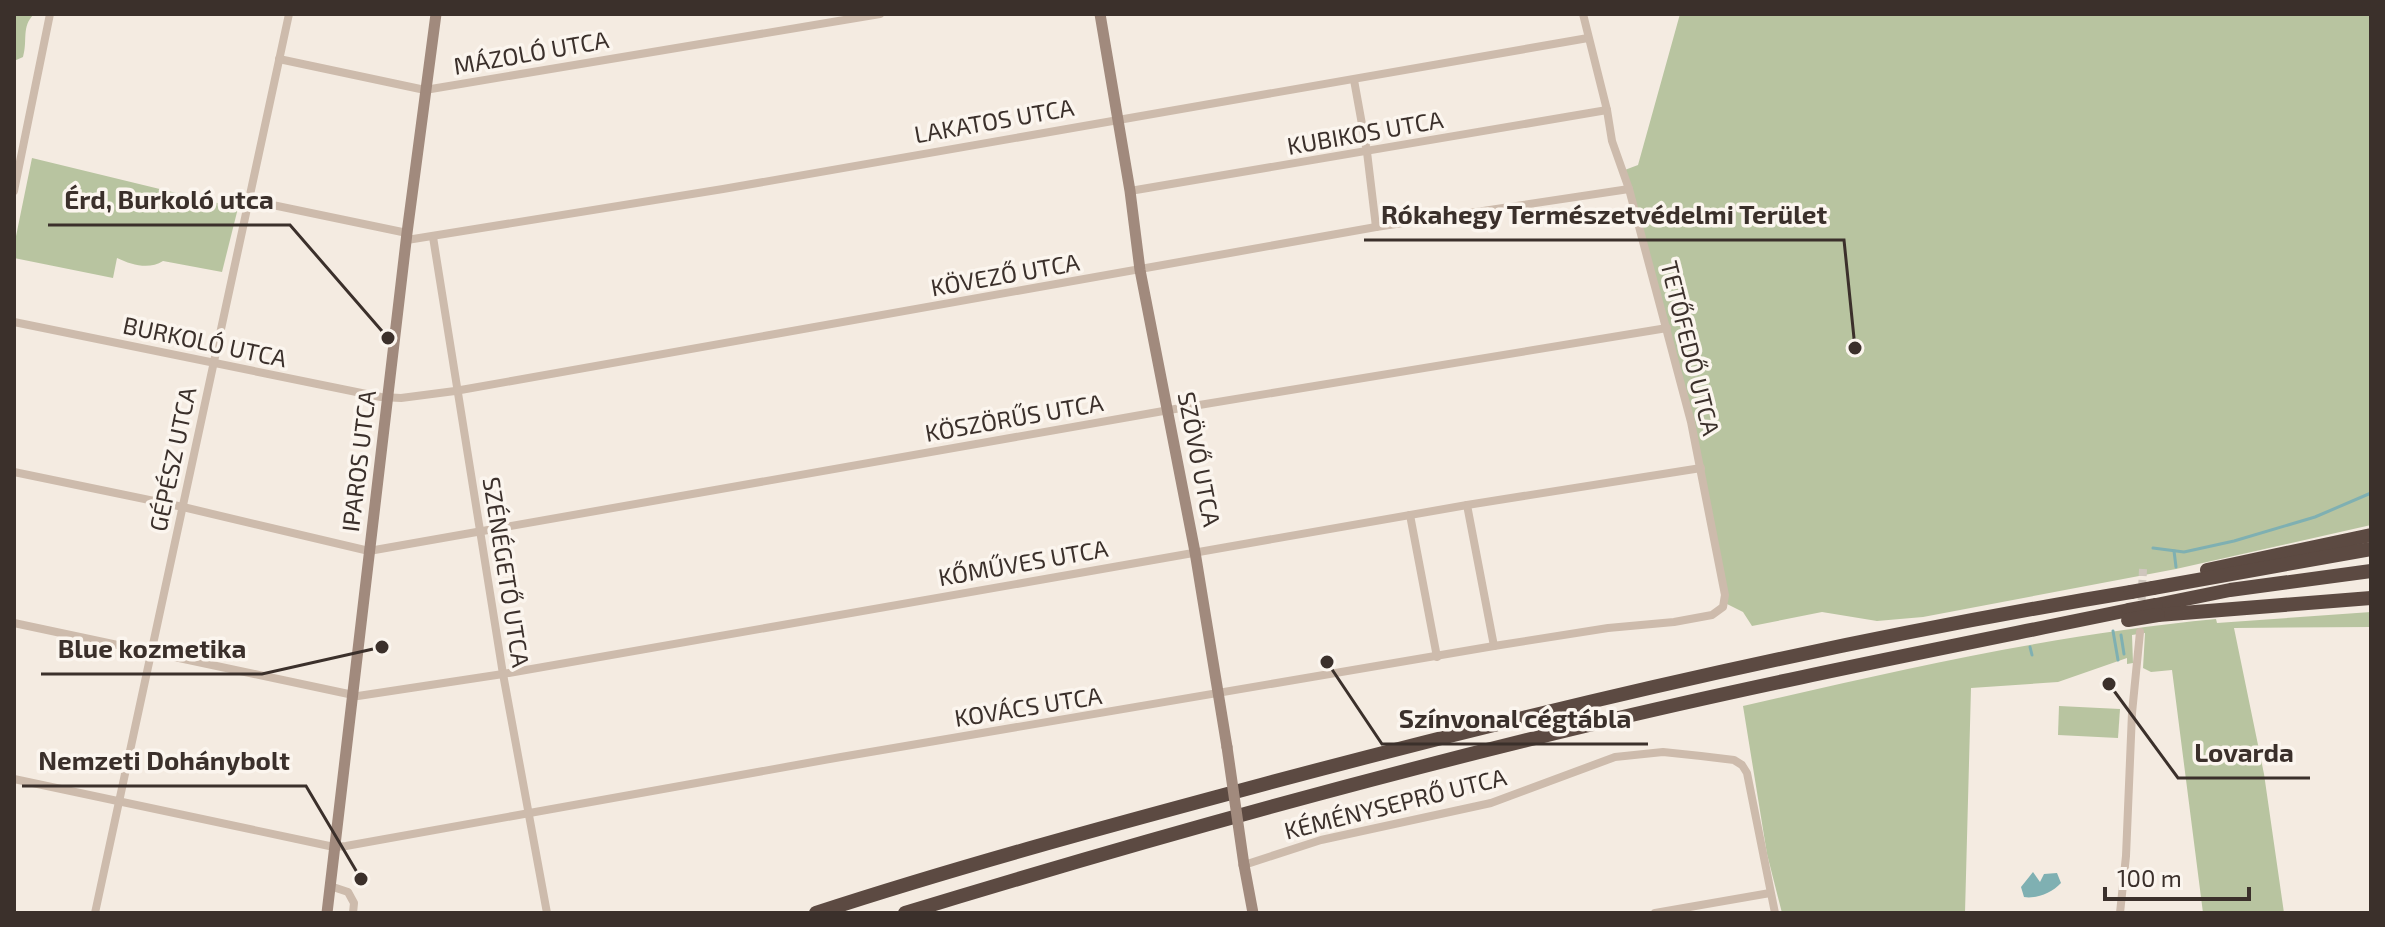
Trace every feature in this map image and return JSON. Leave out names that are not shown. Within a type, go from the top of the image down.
[{"type":"highway","points":[[2171,585],[2214,567],[2371,535]]},
{"type":"highway","points":[[816,913],[1074,834],[1594,700],[1974,618],[2371,549]]},
{"type":"highway","points":[[905,913],[1149,841],[1586,726],[1838,669],[2157,610],[2230,590],[2371,571]]},
{"type":"highway","points":[[2157,610],[2371,598]]},
{"type":"street","points":[[14,191],[50,14]]},
{"type":"street","name":"GÉPÉSZ UTCA","points":[[95,913],[289,14]]},
{"type":"street","name":"IPAROS UTCA","points":[[327,913],[436,14]]},
{"type":"street","name":"MÁZOLÓ UTCA","points":[[425,90],[880,14]]},
{"type":"street","name":"SZÖVŐ UTCA","points":[[1100,14],[1140,270],[1169,410],[1220,695],[1253,913]]},
{"type":"street","name":"TETŐFEDŐ UTCA","points":[[1583,14],[1612,141],[1629,189],[1667,328],[1701,468],[1725,603]]},
{"type":"street","name":"LAKATOS UTCA","points":[[249,200],[407,236],[433,237],[1588,38]]},
{"type":"street","points":[[279,59],[425,90]]},
{"type":"street","points":[[1354,80],[1376,227]]},
{"type":"street","name":"KUBIKOS UTCA","points":[[1130,191],[1607,110]]},
{"type":"street","name":"KÖVEZŐ UTCA","points":[[388,397],[455,391],[1376,227],[1629,189]]},
{"type":"street","name":"SZÉNÉGETŐ UTCA","points":[[433,237],[455,391],[547,913]]},
{"type":"street","name":"BURKOLÓ UTCA","points":[[14,322],[388,397]]},
{"type":"street","name":"KÖSZÖRŰS UTCA","points":[[369,551],[1169,410],[1667,328]]},
{"type":"street","name":"KŐMŰVES UTCA","points":[[14,623],[363,696],[1467,505],[1701,468]]},
{"type":"street","points":[[14,472],[183,507],[369,551]]},
{"type":"street","points":[[1467,505],[1494,646]]},
{"type":"street","points":[[1410,515],[1437,657]]},
{"type":"street","name":"KOVÁCS UTCA","points":[[334,847],[1494,646],[1608,628],[1674,622],[1712,615],[1725,603]]},
{"type":"street","points":[[2120,913],[2140,632]]},
{"type":"street","name":"KÉMÉNYSEPRŐ UTCA","points":[[1244,865],[1321,840],[1491,803],[1615,757],[1663,752],[1734,760],[1742,765],[1747,773],[1770,893]]},
{"type":"street","points":[[14,779],[334,847]]},
{"type":"street","points":[[330,886],[348,892],[354,903],[353,913]]},
{"type":"street","points":[[1655,913],[1770,893],[1775,913]]},
{"type":"green space","points":[[14,14],[34,14],[26,29],[23,57],[14,61]]},
{"type":"green space","points":[[1680,14],[2371,14],[2371,525],[2176,569],[1923,617],[1877,621],[1822,612],[1752,626],[1743,612],[1725,603],[1701,468],[1622,171],[1638,165]]},
{"type":"green space","points":[[32,158],[238,208],[222,272],[163,261],[140,266],[117,258],[113,278],[14,258]]},
{"type":"green space","points":[[2371,612],[2371,627],[2234,628],[2264,774],[2284,913],[2203,913],[2172,670],[2151,672],[2143,668],[2145,633],[2132,635],[2133,663],[2127,664],[2127,658],[2058,682],[1971,688],[1965,913],[1782,913],[1767,854],[1743,706],[1919,667],[2097,634],[2216,619],[2217,623]]},
{"type":"green space","points":[[2059,706],[2120,709],[2118,738],[2058,735]]},
{"type":"water","points":[[2033,872],[2040,882],[2044,874],[2057,873],[2061,883],[2044,894],[2024,897],[2021,887]]},
{"type":"waterway","points":[[2153,548],[2184,552],[2234,541],[2315,517],[2371,493]]},
{"type":"waterway","points":[[2174,551],[2176,567]]},
{"type":"waterway","points":[[2113,631],[2118,660]]},
{"type":"waterway","points":[[2121,635],[2124,654]]},
{"type":"waterway","points":[[2030,647],[2032,655]]},
{"type":"tunnel","points":[[2141,612],[2143,569]]},
{"type":"place","name":"Érd, Burkoló utca","points":[[388,338]]},
{"type":"place","name":"Rókahegy Természetvédelmi Terület","points":[[1855,348]]},
{"type":"place","name":"Blue kozmetika","points":[[382,647]]},
{"type":"place","name":"Színvonal cégtábla","points":[[1327,662]]},
{"type":"place","name":"Lovarda","points":[[2109,684]]},
{"type":"place","name":"Nemzeti Dohánybolt","points":[[361,879]]}]
